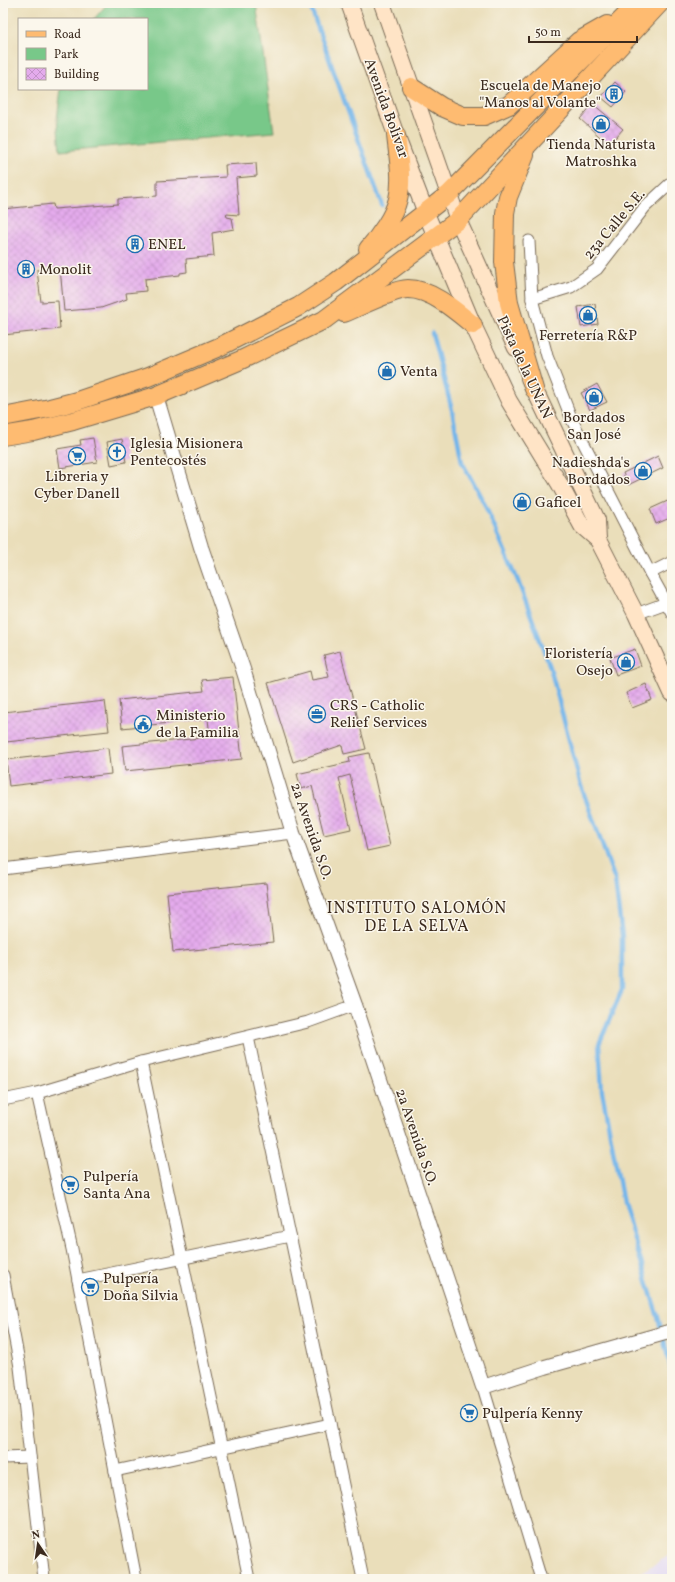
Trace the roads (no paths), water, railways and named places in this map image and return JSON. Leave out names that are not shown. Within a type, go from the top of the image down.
[{"type":"main road","name":"Avenida Bolívar","points":[[349,3],[396,135],[426,213]]},
{"type":"main road","name":"Avenida Bolívar","points":[[382,3],[449,194]]},
{"type":"main road","points":[[324,320],[458,220],[660,3]]},
{"type":"main road","points":[[411,88],[442,107],[463,116],[484,116],[509,105],[579,41],[633,8]]},
{"type":"main road","points":[[3,417],[78,401],[148,377],[226,344],[298,307],[336,282],[449,194],[633,8]]},
{"type":"main road","points":[[336,282],[378,238],[394,210],[398,200],[400,178],[396,135]]},
{"type":"main road","points":[[531,141],[508,197],[505,213],[504,262],[510,303],[534,389]]},
{"type":"main road","name":"Pista de la UNAN","points":[[449,194],[458,220],[534,389],[597,520],[598,540]]},
{"type":"main road","name":"Pista de la UNAN","points":[[426,213],[473,325],[509,401],[559,483],[582,526],[598,540],[636,614],[672,693]]},
{"type":"main road","points":[[3,436],[33,431],[73,421],[156,396],[241,360],[324,320],[408,289],[420,291],[441,300],[473,325]]},
{"type":"street","points":[[670,184],[672,197]]},
{"type":"street","name":"23a Calle S.E.","points":[[532,299],[571,287],[597,269],[645,207],[670,184]]},
{"type":"street","points":[[530,241],[532,299],[547,356],[572,420],[672,613]]},
{"type":"street","name":"2a Avenida S.O.","points":[[156,396],[201,547],[243,669],[293,833],[355,1005],[483,1387]]},
{"type":"street","points":[[650,573],[672,562]]},
{"type":"street","points":[[636,614],[666,603]]},
{"type":"street","points":[[3,870],[293,833]]},
{"type":"street","points":[[3,1100],[37,1093],[141,1062],[308,1022],[355,1005]]},
{"type":"street","points":[[248,1037],[363,1579]]},
{"type":"street","points":[[141,1062],[250,1579]]},
{"type":"street","points":[[37,1093],[78,1280],[136,1579]]},
{"type":"street","points":[[78,1280],[290,1236]]},
{"type":"street","points":[[3,1275],[7,1320],[20,1367],[44,1579]]},
{"type":"street","points":[[541,1579],[483,1387],[544,1366],[672,1331]]},
{"type":"street","points":[[115,1471],[330,1424]]},
{"type":"street","points":[[3,1458],[30,1457]]},
{"type":"waterway","points":[[309,3],[382,205]]},
{"type":"waterway","points":[[432,333],[452,410],[462,462],[484,503],[518,581],[550,667],[581,786],[615,880],[622,936],[622,990],[599,1044],[602,1091],[623,1203],[658,1317],[672,1373]]},
{"type":"place","name":"Escuela de Manejo \"Manos al Volante\"","points":[[614,94]]},
{"type":"place","name":"Tienda Naturista Matroshka","points":[[601,124]]},
{"type":"place","name":"ENEL","points":[[135,244]]},
{"type":"place","name":"Monolit","points":[[26,269]]},
{"type":"place","name":"Ferretería R&P","points":[[588,315]]},
{"type":"place","name":"Venta","points":[[387,371]]},
{"type":"place","name":"Bordados San José","points":[[594,397]]},
{"type":"place","name":"Iglesia Misionera Pentecostés","points":[[117,452]]},
{"type":"place","name":"Libreria y Cyber Danell","points":[[77,456]]},
{"type":"place","name":"Nadieshda's Bordados","points":[[643,471]]},
{"type":"place","name":"Gaficel","points":[[522,502]]},
{"type":"place","name":"Floristería Osejo","points":[[626,662]]},
{"type":"place","name":"CRS - Catholic Relief Services","points":[[317,714]]},
{"type":"place","name":"Ministerio de la Familia","points":[[143,724]]},
{"type":"place","name":"Pulpería Santa Ana","points":[[70,1185]]},
{"type":"place","name":"Pulpería Doña Silvia","points":[[90,1287]]},
{"type":"place","name":"Pulpería Kenny","points":[[469,1413]]},
{"type":"district","name":"INSTITUTO SALOMÓN DE LA SELVA","points":[[417,916]]}]
